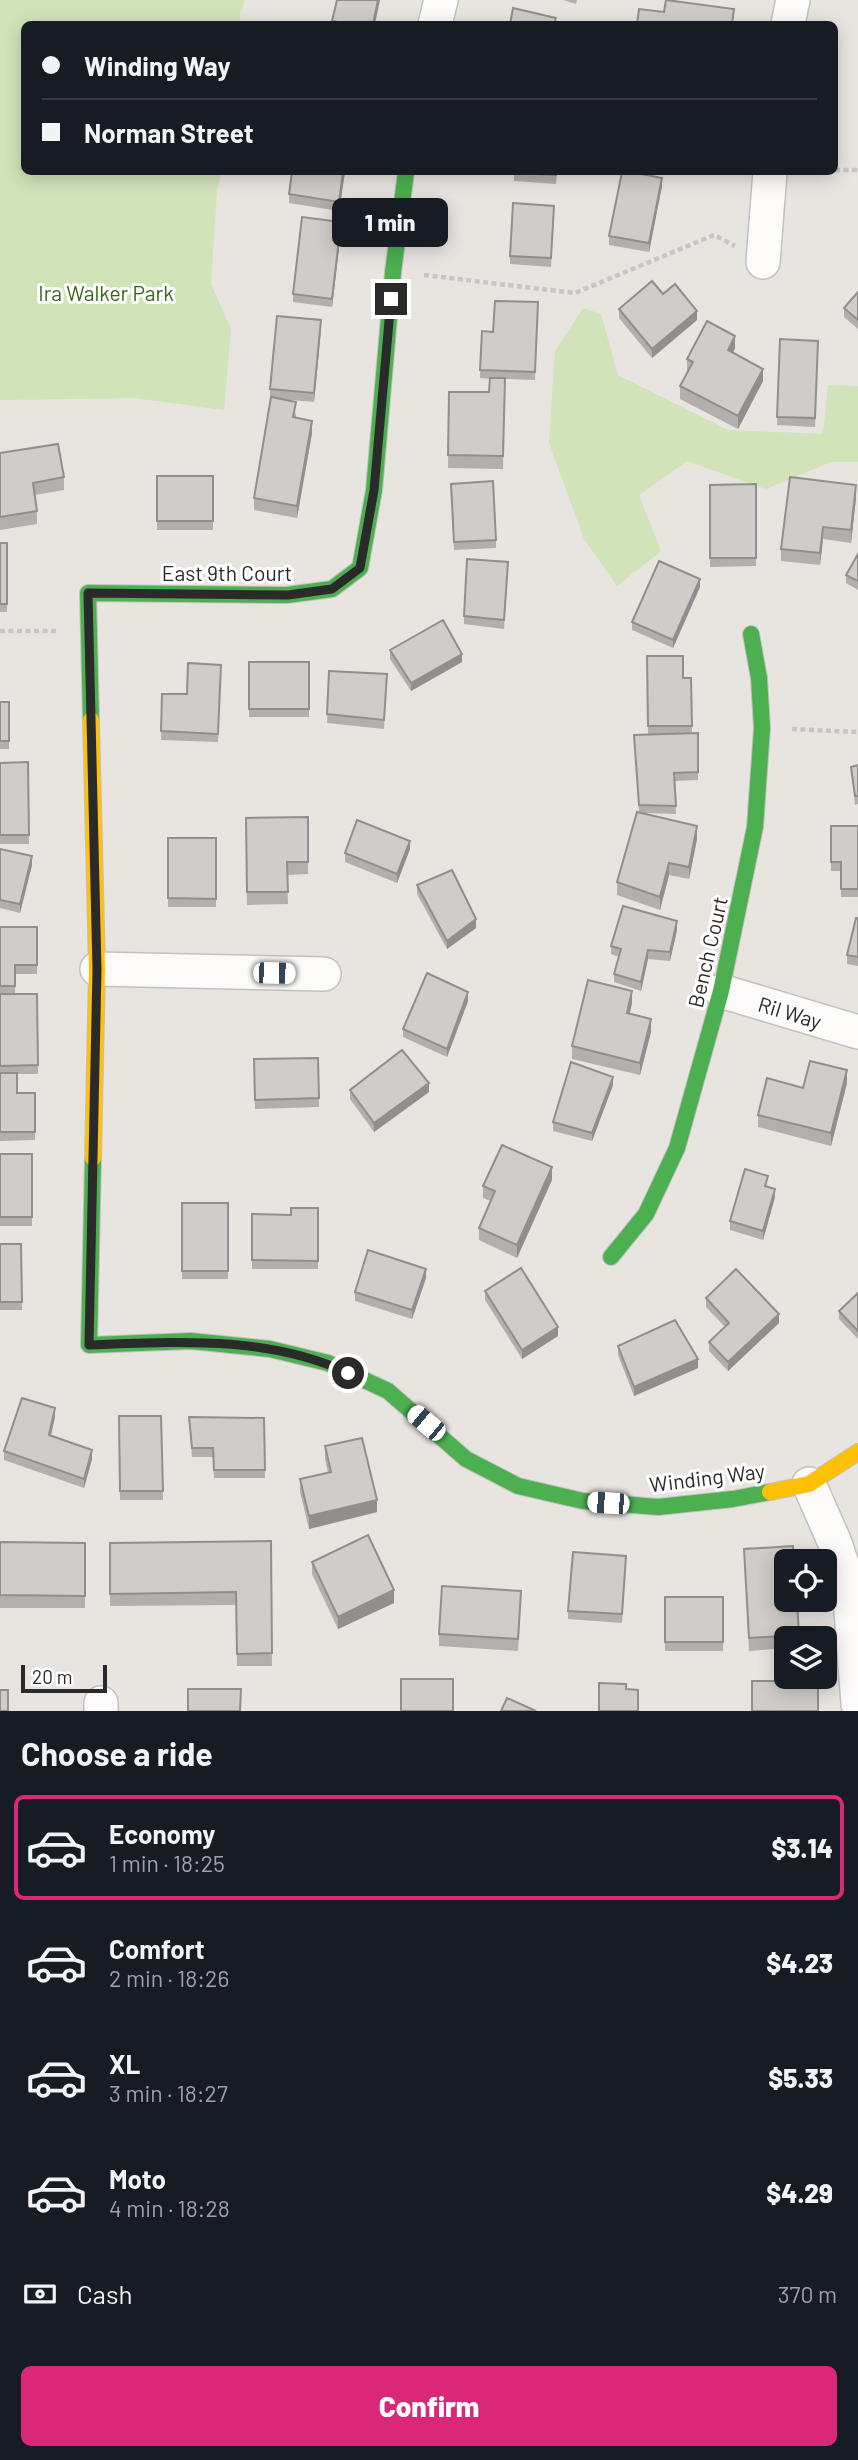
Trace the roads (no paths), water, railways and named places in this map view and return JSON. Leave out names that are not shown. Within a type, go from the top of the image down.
[{"type":"street","points":[[436,21],[441,0]]},
{"type":"street","points":[[789,21],[793,0]]},
{"type":"street","name":"East 9th Court","points":[[97,970],[88,593],[288,595],[332,589],[360,568],[374,490],[393,272],[407,175]]},
{"type":"street","points":[[764,262],[771,175]]},
{"type":"street","name":"Bench Court","points":[[611,1257],[646,1214],[677,1148],[721,991],[755,827],[762,728],[759,678],[751,634]]},
{"type":"street","points":[[97,970],[324,974]]},
{"type":"street","name":"Winding Way","points":[[97,970],[89,1345],[191,1341],[270,1349],[328,1363],[388,1391],[466,1459],[518,1486],[583,1501],[658,1507],[733,1499],[809,1483],[858,1452]]},
{"type":"street","name":"Ril Way","points":[[721,991],[858,1032]]},
{"type":"street","points":[[809,1483],[835,1543],[849,1585],[858,1704]]},
{"type":"park label","name":"Ira Walker Park","points":[[106,292]]}]
